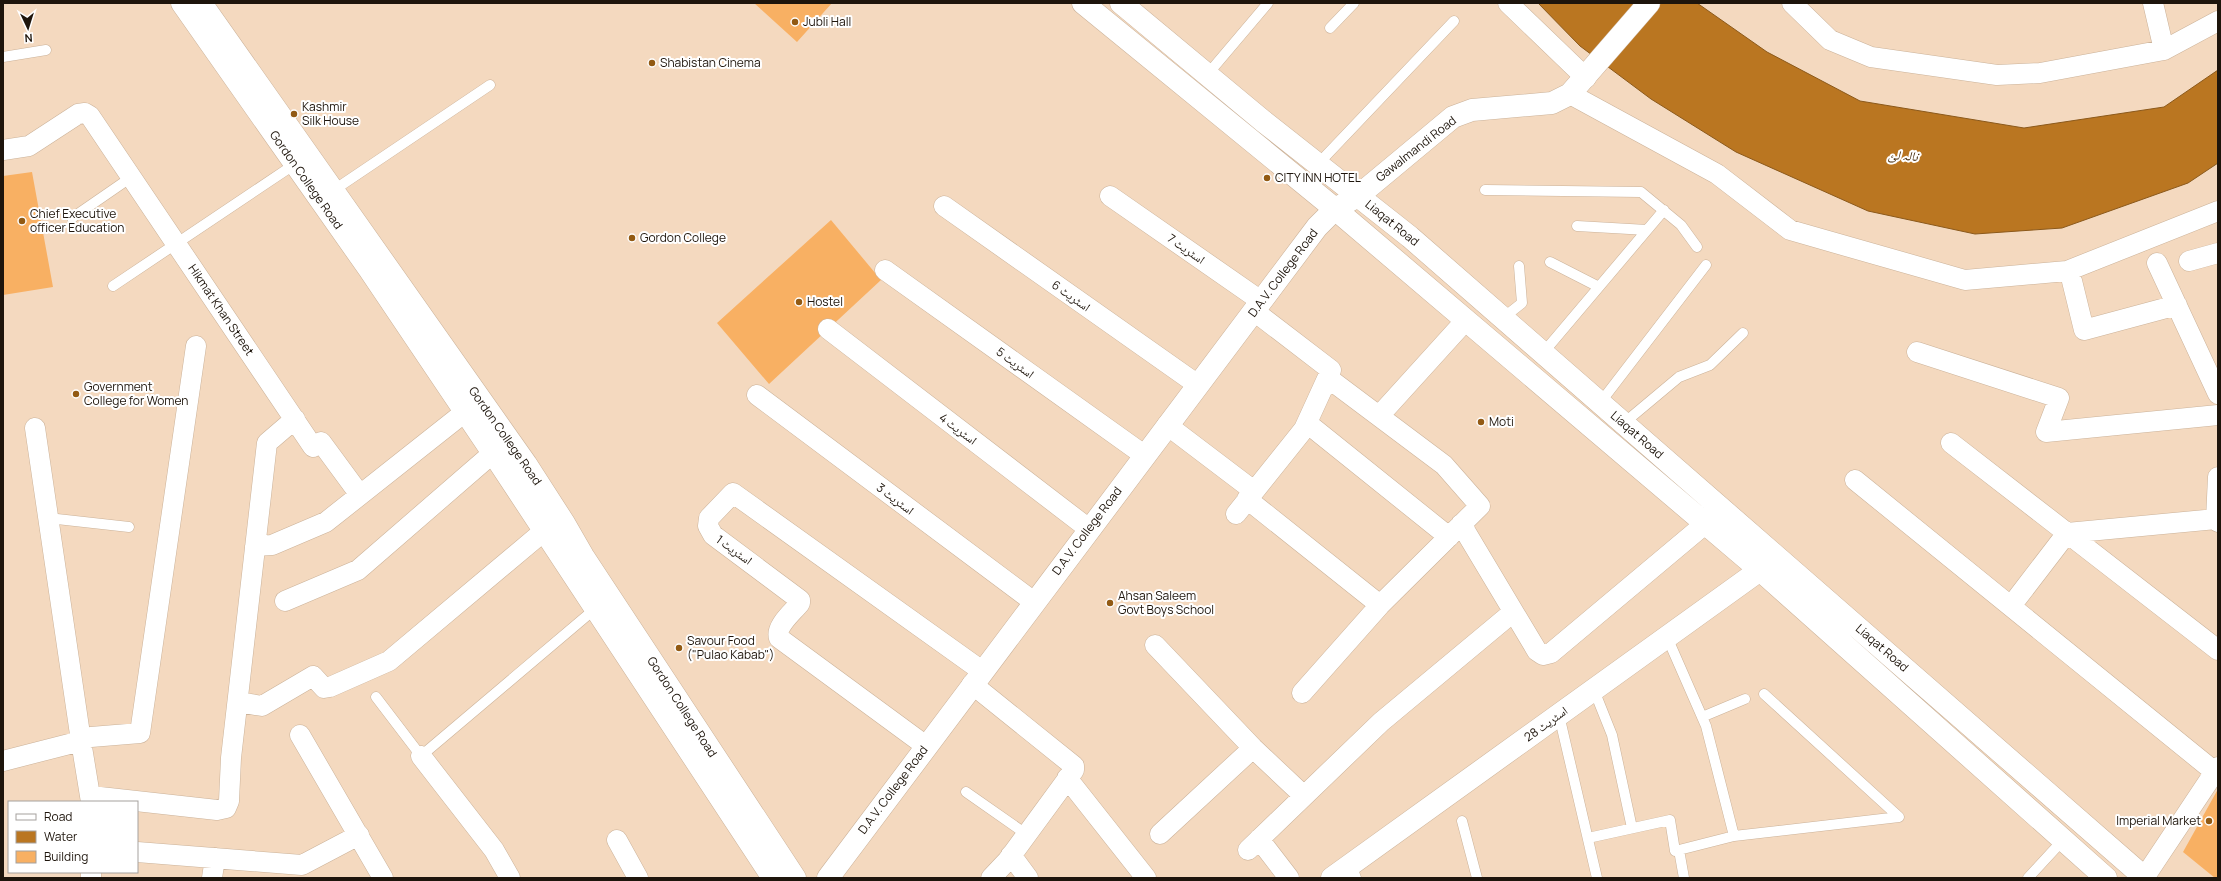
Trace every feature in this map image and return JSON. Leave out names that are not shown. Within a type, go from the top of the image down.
[{"type":"street","name":"Gordon College Road","points":[[182,3],[466,412],[774,878]]},
{"type":"street","name":"Gordon College Road","points":[[201,3],[526,464],[564,523],[583,556],[795,878]]},
{"type":"street","name":"Liaqat Road","points":[[1084,3],[1335,209],[1760,570],[2106,878]]},
{"type":"street","name":"Liaqat Road","points":[[1121,3],[1358,196],[1503,318],[2145,878]]},
{"type":"street","points":[[1508,3],[1586,78]]},
{"type":"street","name":"Gawalmandi Road","points":[[1358,196],[1453,117],[1472,110],[1552,103],[1570,94],[1586,78],[1649,3]]},
{"type":"street","points":[[1792,3],[1830,40],[1872,56],[1997,75],[2040,73],[2164,50],[2218,21]]},
{"type":"street","points":[[2153,3],[2164,50]]},
{"type":"street","points":[[1570,94],[1717,174],[1790,230],[1965,280],[2068,271],[2218,211]]},
{"type":"street","name":"Hikmat Khan Street","points":[[3,150],[29,146],[78,114],[85,113],[90,116],[130,178],[295,419],[312,447],[321,442],[360,495]]},
{"type":"street","name":"اسٹریٹ 7","points":[[1110,196],[1257,306],[1331,370],[1328,378]]},
{"type":"street","name":"D.A.V. College Road","points":[[828,878],[1144,455],[1317,227],[1335,209],[1358,196]]},
{"type":"street","name":"اسٹریٹ 6","points":[[944,206],[1198,385]]},
{"type":"street","points":[[2189,261],[2218,253]]},
{"type":"street","points":[[2157,263],[2218,394]]},
{"type":"street","name":"اسٹریٹ 5","points":[[885,270],[1144,455]]},
{"type":"street","points":[[2072,281],[2084,330],[2177,305]]},
{"type":"street","points":[[1379,416],[1466,320]]},
{"type":"street","name":"اسٹریٹ 4","points":[[828,329],[1089,529]]},
{"type":"street","points":[[3,761],[81,742],[91,737],[140,733],[196,346]]},
{"type":"street","points":[[1917,352],[2058,398],[2046,432],[2218,415]]},
{"type":"street","points":[[1245,501],[1307,423],[1328,378],[1444,465],[1480,506],[1380,605],[1302,693]]},
{"type":"street","name":"اسٹریٹ 3","points":[[757,395],[1034,602]]},
{"type":"street","points":[[255,546],[272,545],[326,522],[466,412]]},
{"type":"street","points":[[138,803],[218,810],[226,808],[229,801],[231,758],[267,443],[295,419]]},
{"type":"street","points":[[1307,423],[1455,530],[1537,651],[1543,655],[1551,653],[1705,524]]},
{"type":"street","points":[[1167,425],[1245,501],[1380,605]]},
{"type":"street","points":[[35,428],[81,742],[91,799],[114,801]]},
{"type":"street","points":[[1951,443],[2218,650]]},
{"type":"street","points":[[285,601],[358,570],[493,453]]},
{"type":"street","points":[[2011,606],[2068,533],[2217,520],[2218,477]]},
{"type":"street","points":[[1855,480],[2217,769],[2145,878]]},
{"type":"street","name":"اسٹریٹ 1","points":[[926,746],[778,638],[777,633],[779,628],[800,604],[800,600],[713,535],[708,526],[709,518],[733,493],[977,678]]},
{"type":"street","points":[[238,702],[262,706],[313,676],[324,688],[330,687],[389,661],[544,531]]},
{"type":"street","name":"اسٹریٹ 28","points":[[1332,878],[1354,871],[1559,715],[1760,570]]},
{"type":"street","points":[[1289,878],[1253,844],[1380,722],[1512,613]]},
{"type":"street","points":[[1155,645],[1254,748],[1304,796]]},
{"type":"street","points":[[977,678],[1074,766],[1074,770],[1011,855],[991,878]]},
{"type":"street","points":[[300,734],[383,878]]},
{"type":"street","points":[[1160,834],[1254,748]]},
{"type":"street","points":[[421,756],[494,850],[510,878]]},
{"type":"street","points":[[1067,778],[1146,878]]},
{"type":"street","points":[[138,852],[302,865],[359,835]]},
{"type":"street","points":[[617,840],[638,878]]},
{"type":"street","points":[[1011,855],[1028,878]]},
{"type":"street","points":[[212,878],[214,858]]},
{"type":"lane","points":[[1207,74],[1268,3]]},
{"type":"lane","points":[[1330,28],[1354,3]]},
{"type":"lane","points":[[1318,164],[1454,21]]},
{"type":"lane","points":[[3,57],[46,50]]},
{"type":"lane","points":[[334,190],[490,85]]},
{"type":"lane","points":[[114,286],[175,243],[295,164]]},
{"type":"lane","points":[[72,218],[130,178]]},
{"type":"lane","points":[[1485,190],[1641,192],[1681,225],[1697,246]]},
{"type":"lane","points":[[1543,353],[1664,210]]},
{"type":"lane","points":[[1577,226],[1647,230]]},
{"type":"lane","points":[[1550,262],[1599,287]]},
{"type":"lane","points":[[1600,403],[1706,265]]},
{"type":"lane","points":[[1503,318],[1522,303],[1519,266]]},
{"type":"lane","points":[[1624,424],[1679,377],[1710,365],[1743,333]]},
{"type":"lane","points":[[48,518],[129,527]]},
{"type":"lane","points":[[376,697],[421,756],[596,608]]},
{"type":"lane","points":[[1667,637],[1702,717],[1734,836]]},
{"type":"lane","points":[[1594,690],[1612,735],[1632,828]]},
{"type":"lane","points":[[1588,838],[1670,820],[1675,851],[1734,836],[1899,817],[1764,694]]},
{"type":"lane","points":[[1702,717],[1745,699]]},
{"type":"lane","points":[[1559,715],[1597,878]]},
{"type":"lane","points":[[966,792],[1026,834]]},
{"type":"lane","points":[[1462,821],[1477,878]]},
{"type":"lane","points":[[2028,878],[2063,840]]},
{"type":"lane","points":[[1679,850],[1684,878]]},
{"type":"water","name":"نالہ لئ","points":[[1538,3],[1697,3],[1767,52],[1860,101],[2024,128],[2164,107],[2218,70],[2218,163],[2188,183],[2062,228],[1975,234],[1868,211],[1736,152],[1651,99],[1580,46]]},
{"type":"building","name":"Jubli Hall","points":[[754,3],[832,3],[797,42]]},
{"type":"building","name":"Chief Executive officer Education","points":[[32,172],[53,287],[3,295],[3,176]]},
{"type":"building","name":"Hostel","points":[[831,220],[881,280],[769,384],[717,323]]},
{"type":"building","name":"Imperial Market","points":[[2218,789],[2218,878],[2215,878],[2183,852]]},
{"type":"place","name":"Jubli Hall","points":[[795,22]]},
{"type":"place","name":"Shabistan Cinema","points":[[652,63]]},
{"type":"place","name":"Kashmir Silk House","points":[[294,114]]},
{"type":"place","name":"CITY INN HOTEL","points":[[1267,178]]},
{"type":"place","name":"Chief Executive officer Education","points":[[22,221]]},
{"type":"place","name":"Gordon College","points":[[632,238]]},
{"type":"place","name":"Hostel","points":[[799,302]]},
{"type":"place","name":"Government College for Women","points":[[76,394]]},
{"type":"place","name":"Moti","points":[[1481,422]]},
{"type":"place","name":"Ahsan Saleem Govt Boys School","points":[[1110,603]]},
{"type":"place","name":"Savour Food (\"Pulao Kabab\")","points":[[679,648]]},
{"type":"place","name":"Imperial Market","points":[[2209,821]]}]
